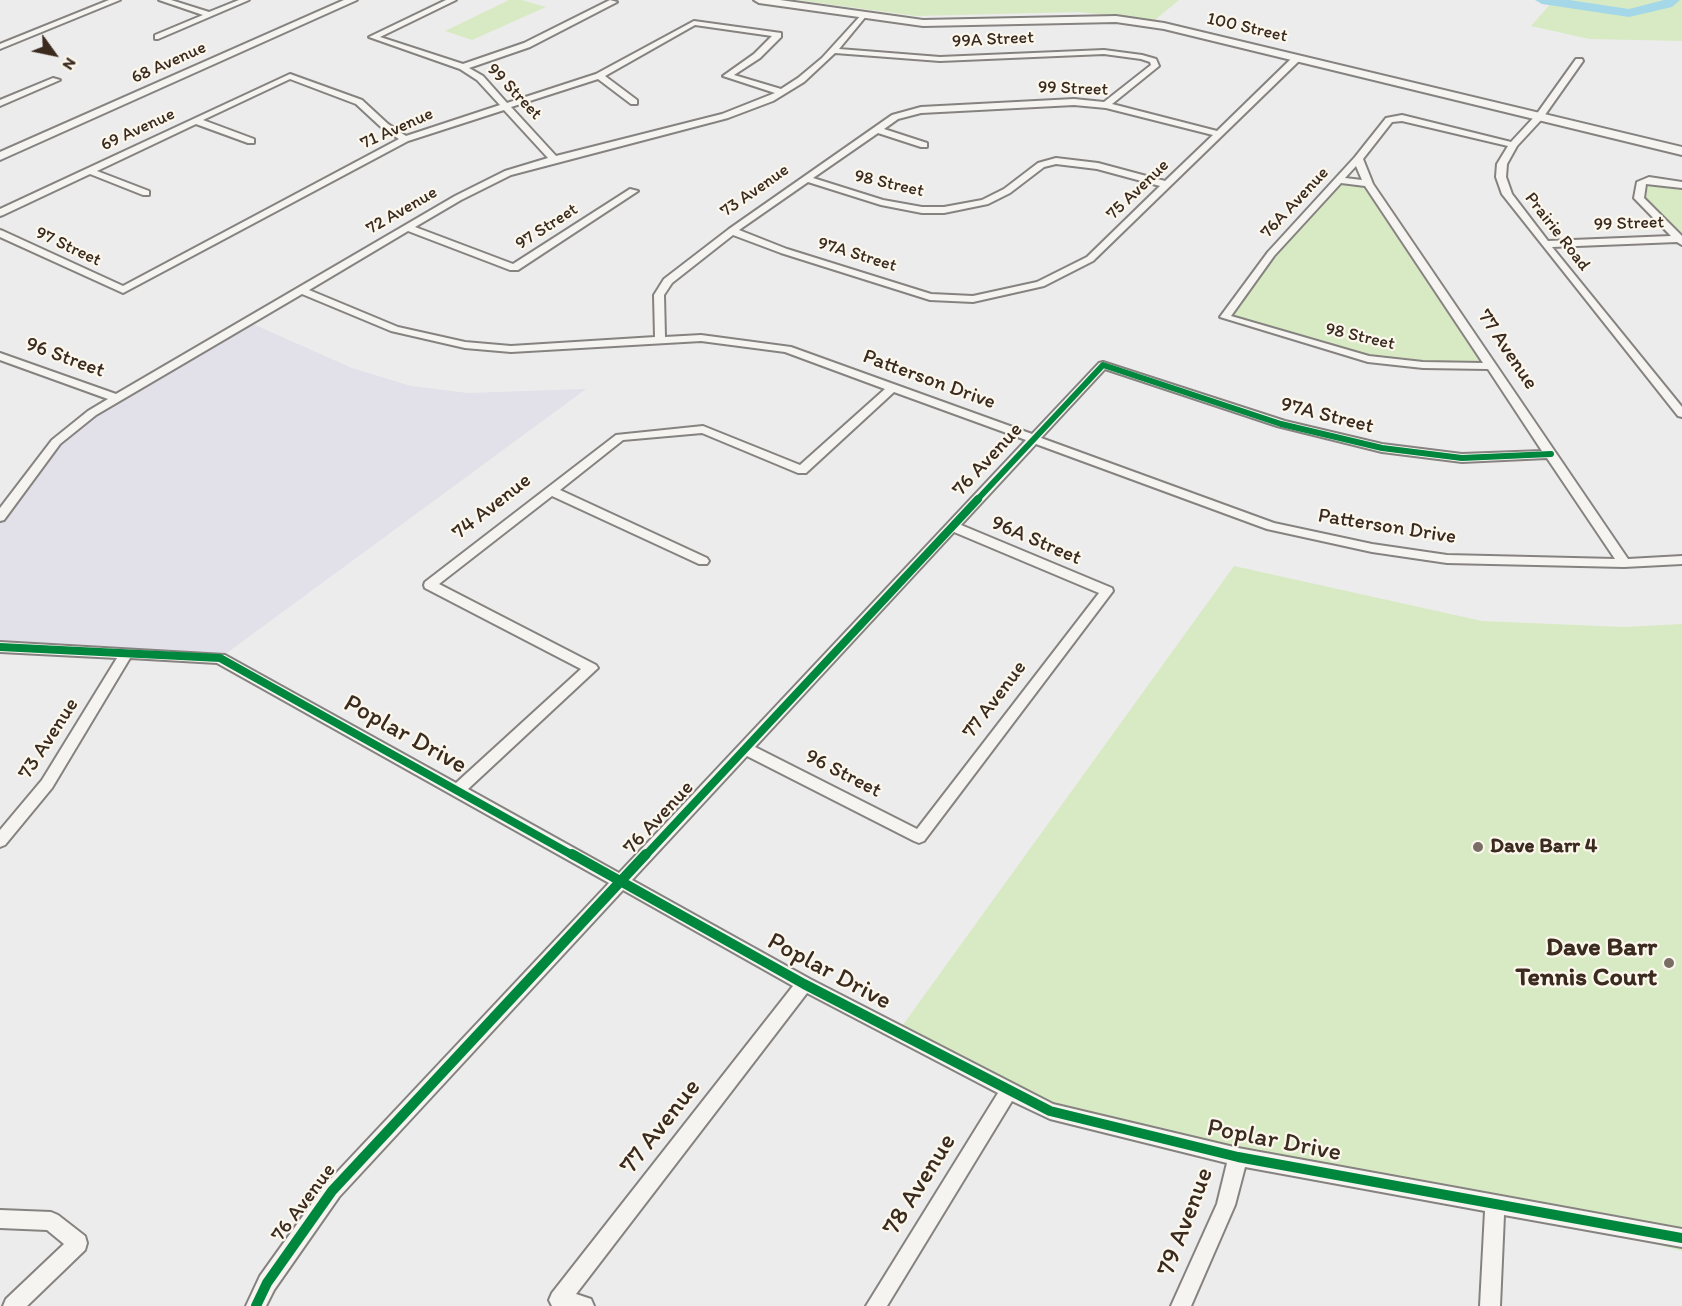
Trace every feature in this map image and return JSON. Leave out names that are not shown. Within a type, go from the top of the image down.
[{"type":"main road","name":"68 Avenue","points":[[0,148],[336,0]]},
{"type":"main road","name":"68 Avenue","points":[[0,156],[352,0]]},
{"type":"main road","name":"100 Street","points":[[759,0],[938,23],[1116,19],[1164,26],[1682,151]]},
{"type":"street","points":[[0,47],[116,0]]},
{"type":"street","points":[[163,0],[210,15]]},
{"type":"street","points":[[158,37],[246,0]]},
{"type":"street","name":"99 Street","points":[[452,0],[373,37],[463,67],[480,78],[554,159]]},
{"type":"street","points":[[463,67],[527,45],[609,1]]},
{"type":"street","name":"72 Avenue","points":[[0,517],[56,442],[115,398],[477,188],[508,173],[739,112],[782,92],[816,69],[863,15]]},
{"type":"street","name":"71 Avenue","points":[[123,290],[405,139],[599,76],[694,23],[778,35],[757,56],[727,76],[782,92]]},
{"type":"street","name":"99A Street","points":[[834,51],[940,59],[1104,52],[1142,57],[1153,61],[1155,66],[1106,105]]},
{"type":"street","name":"75 Avenue","points":[[973,300],[1040,284],[1090,259],[1297,58]]},
{"type":"street","name":"Prairie Road","points":[[1578,61],[1539,117],[1513,146],[1502,164],[1501,177],[1507,194],[1545,244],[1682,414]]},
{"type":"street","name":"69 Avenue","points":[[0,213],[290,76],[359,102],[385,126],[405,139]]},
{"type":"street","points":[[599,76],[634,102]]},
{"type":"street","points":[[2,101],[56,80]]},
{"type":"street","name":"99 Street","points":[[921,110],[1040,103],[1106,105],[1220,134]]},
{"type":"street","name":"73 Avenue","points":[[660,340],[660,296],[668,281],[732,231],[875,129],[895,117],[921,110]]},
{"type":"street","name":"76A Avenue","points":[[1225,317],[1271,254],[1358,159],[1389,120],[1402,117],[1513,146]]},
{"type":"street","points":[[197,121],[251,141]]},
{"type":"street","points":[[875,129],[924,145]]},
{"type":"street","name":"77 Avenue","points":[[1358,159],[1368,184],[1624,563]]},
{"type":"street","name":"98 Street","points":[[806,179],[881,202],[922,210],[944,210],[985,202],[1007,191],[1041,165],[1056,161],[1098,166],[1167,185]]},
{"type":"street","points":[[90,171],[146,193]]},
{"type":"street","points":[[1339,180],[1368,184]]},
{"type":"street","points":[[1680,240],[1639,198],[1642,182],[1654,180],[1682,185]]},
{"type":"street","name":"97 Street","points":[[408,228],[514,268],[633,191]]},
{"type":"street","name":"97A Street","points":[[732,231],[784,251],[930,297],[973,300]]},
{"type":"street","name":"97 Street","points":[[0,233],[123,290]]},
{"type":"street","name":"99 Street","points":[[1545,244],[1680,240]]},
{"type":"street","name":"Patterson Drive","points":[[301,290],[395,329],[465,345],[511,349],[701,338],[787,349],[1270,526],[1372,548],[1447,559],[1624,563],[1682,560]]},
{"type":"street","name":"98 Street","points":[[1225,317],[1368,359],[1423,365],[1492,366]]},
{"type":"street","name":"96 Street","points":[[0,356],[115,398]]},
{"type":"street","name":"97A Street","points":[[1103,365],[1281,424],[1382,448],[1462,458],[1551,454]]},
{"type":"street","name":"76 Avenue","points":[[256,1306],[267,1283],[332,1191],[623,882],[951,526],[1103,365]]},
{"type":"street","name":"74 Avenue","points":[[459,789],[591,668],[430,585],[620,437],[703,429],[802,470],[893,387]]},
{"type":"street","points":[[552,490],[703,561]]},
{"type":"street","name":"96A Street","points":[[951,526],[1107,591]]},
{"type":"street","name":"77 Avenue","points":[[919,837],[1107,591]]},
{"type":"street","name":"Poplar Drive","points":[[0,647],[220,658],[459,789],[804,984],[1008,1092],[1050,1111],[1238,1157],[1682,1238]]},
{"type":"street","name":"73 Avenue","points":[[0,841],[46,784],[125,655]]},
{"type":"street","name":"96 Street","points":[[747,749],[919,837]]},
{"type":"street","name":"77 Avenue","points":[[584,1306],[559,1300],[804,984]]},
{"type":"street","name":"78 Avenue","points":[[876,1306],[1008,1092]]},
{"type":"street","name":"79 Avenue","points":[[1181,1306],[1226,1205],[1238,1157]]},
{"type":"street","points":[[1490,1306],[1495,1203]]},
{"type":"street","points":[[0,1219],[51,1221],[78,1243],[13,1306]]},
{"type":"shaded area","points":[[246,321],[352,368],[411,386],[468,393],[586,389],[220,658],[0,647],[0,517],[71,428]]},
{"type":"green space","points":[[509,0],[522,0],[546,7],[472,40],[445,31]]},
{"type":"green space","points":[[797,0],[1179,0],[1155,20],[1079,12],[916,16]]},
{"type":"green space","points":[[1542,0],[1682,0],[1682,41],[1589,39],[1531,26],[1552,2]]},
{"type":"green space","points":[[1339,180],[1368,184],[1492,366],[1368,359],[1225,317]]},
{"type":"green space","points":[[1650,184],[1682,190],[1682,238],[1646,199],[1644,193]]},
{"type":"green space","points":[[1234,566],[1482,621],[1624,627],[1682,624],[1682,1251],[1495,1203],[1050,1111],[897,1033]]},
{"type":"waterway","points":[[1542,0],[1629,13],[1667,4],[1673,0]]},
{"type":"cycle path","points":[[256,1306],[267,1283],[332,1191],[1103,365],[1281,424],[1382,448],[1462,458],[1551,454]]},
{"type":"cycle path","points":[[0,647],[220,658],[804,984],[1050,1111],[1238,1157],[1682,1238]]},
{"type":"place","name":"Dave Barr 4","points":[[1478,847]]},
{"type":"place","name":"Dave Barr Tennis Court","points":[[1669,963]]}]
